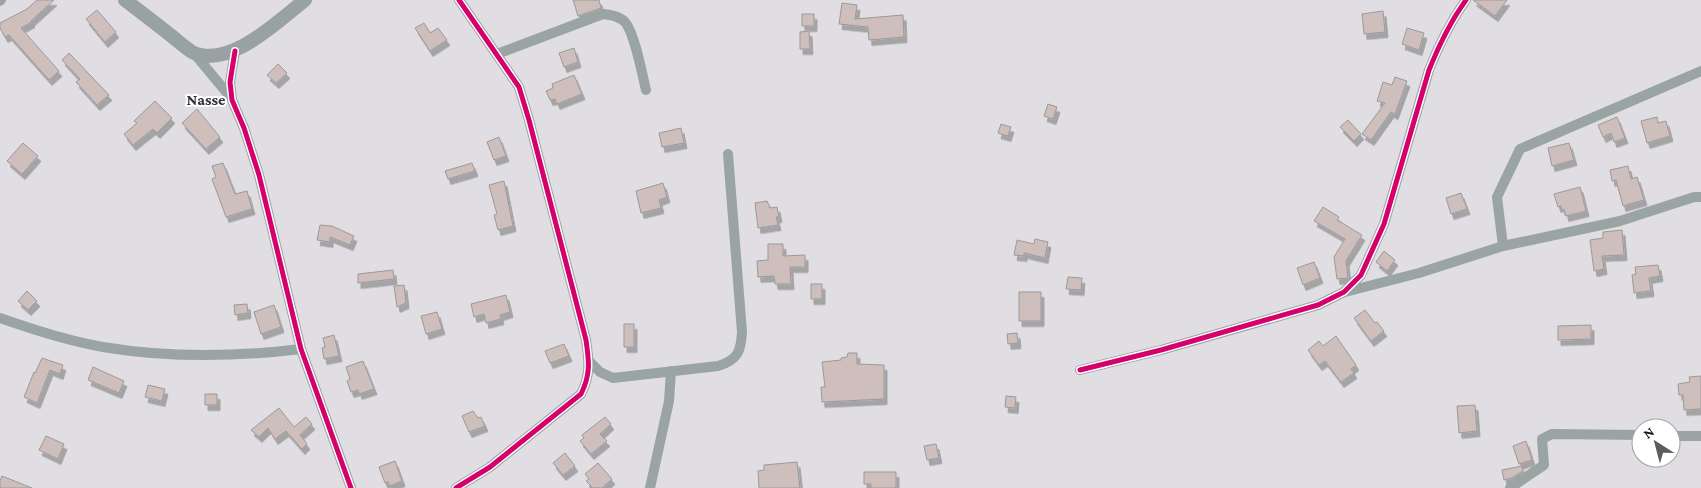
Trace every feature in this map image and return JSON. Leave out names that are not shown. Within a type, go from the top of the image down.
[{"type":"street","points":[[125,0],[192,52],[232,100],[244,128],[259,175],[302,349],[352,488]]},
{"type":"street","points":[[192,52],[209,55],[235,50],[254,40],[305,0]]},
{"type":"street","points":[[456,488],[490,466],[581,394],[588,381],[590,361],[519,87],[459,0]]},
{"type":"street","points":[[1344,292],[1361,275],[1381,232],[1428,70],[1452,20],[1466,0]]},
{"type":"street","points":[[497,54],[603,14],[612,15],[626,23],[632,36],[646,90]]},
{"type":"street","points":[[232,100],[230,82],[235,50]]},
{"type":"street","points":[[1503,246],[1497,197],[1520,149],[1701,71]]},
{"type":"street","points":[[590,361],[600,372],[613,378],[718,366],[736,356],[742,346],[728,154]]},
{"type":"street","points":[[1080,370],[1160,350],[1309,308],[1344,292],[1419,272],[1503,246],[1620,221],[1694,197],[1701,197]]},
{"type":"street","points":[[0,318],[41,332],[102,347],[150,353],[257,355],[302,349]]},
{"type":"street","points":[[650,488],[669,401],[671,371]]},
{"type":"street","points":[[1510,488],[1544,465],[1542,439],[1552,434],[1631,436]]},
{"type":"street","points":[[1681,436],[1701,436]]},
{"type":"building","points":[[37,0],[54,0],[32,22],[21,28],[59,71],[49,80],[9,35],[5,37],[0,28],[0,23],[27,9]]},
{"type":"building","points":[[573,0],[599,0],[601,8],[578,16]]},
{"type":"building","points":[[1473,0],[1507,0],[1495,16]]},
{"type":"building","points":[[842,3],[857,5],[855,19],[903,15],[904,37],[869,40],[868,27],[839,24]]},
{"type":"building","points":[[97,10],[116,32],[105,42],[86,19]]},
{"type":"building","points":[[1383,11],[1385,32],[1364,34],[1362,14]]},
{"type":"building","points":[[802,14],[814,14],[814,26],[802,26]]},
{"type":"building","points":[[424,23],[430,33],[438,28],[447,40],[430,51],[415,28]]},
{"type":"building","points":[[1407,28],[1424,33],[1419,50],[1402,44]]},
{"type":"building","points":[[809,31],[810,49],[800,49],[800,32]]},
{"type":"building","points":[[574,48],[578,62],[564,67],[559,53]]},
{"type":"building","points":[[69,53],[109,95],[97,105],[76,82],[80,79],[62,60]]},
{"type":"building","points":[[278,64],[287,73],[276,83],[267,75]]},
{"type":"building","points":[[574,75],[582,94],[557,104],[555,99],[550,100],[546,91],[553,88],[552,84]]},
{"type":"building","points":[[1395,77],[1407,81],[1395,114],[1391,112],[1371,140],[1362,134],[1385,103],[1377,101],[1383,82],[1392,85]]},
{"type":"building","points":[[155,101],[172,118],[157,133],[153,129],[133,145],[124,134],[137,123],[134,121]]},
{"type":"building","points":[[1048,104],[1057,107],[1053,119],[1044,116]]},
{"type":"building","points":[[197,109],[220,137],[206,149],[182,123]]},
{"type":"building","points":[[1617,117],[1625,138],[1614,142],[1611,133],[1603,137],[1598,125]]},
{"type":"building","points":[[1657,117],[1658,123],[1666,121],[1670,136],[1647,143],[1641,121]]},
{"type":"building","points":[[1348,120],[1361,134],[1354,141],[1340,127]]},
{"type":"building","points":[[1001,124],[1011,127],[1008,136],[998,133]]},
{"type":"building","points":[[681,128],[684,143],[662,147],[659,133]]},
{"type":"building","points":[[499,137],[506,156],[494,160],[487,142]]},
{"type":"building","points":[[23,143],[38,156],[22,174],[7,161]]},
{"type":"building","points":[[1569,143],[1574,160],[1552,166],[1548,148]]},
{"type":"building","points":[[223,163],[235,194],[247,191],[252,209],[226,217],[212,179],[216,177],[212,166]]},
{"type":"building","points":[[472,163],[475,171],[448,179],[445,171]]},
{"type":"building","points":[[1628,166],[1631,179],[1637,177],[1644,200],[1623,206],[1616,180],[1612,181],[1610,170]]},
{"type":"building","points":[[504,181],[513,226],[498,230],[494,215],[497,214],[489,185]]},
{"type":"building","points":[[663,183],[667,197],[659,200],[661,208],[641,213],[636,191]]},
{"type":"building","points":[[1580,187],[1586,211],[1566,216],[1564,209],[1562,210],[1561,206],[1558,207],[1554,194]]},
{"type":"building","points":[[1461,193],[1467,209],[1451,214],[1446,198]]},
{"type":"building","points":[[767,201],[770,208],[777,207],[779,217],[776,217],[778,225],[758,228],[755,203]]},
{"type":"building","points":[[1323,207],[1339,217],[1337,220],[1362,235],[1346,261],[1348,278],[1337,279],[1334,257],[1345,239],[1314,221]]},
{"type":"building","points":[[320,225],[332,226],[354,236],[350,245],[330,237],[330,242],[317,240]]},
{"type":"building","points":[[1622,230],[1624,255],[1602,256],[1604,269],[1594,271],[1590,240],[1603,238],[1603,232]]},
{"type":"building","points":[[1035,239],[1048,242],[1045,258],[1024,253],[1024,256],[1014,255],[1017,240],[1034,244]]},
{"type":"building","points":[[768,244],[783,244],[783,256],[805,255],[805,267],[790,267],[791,284],[775,284],[774,276],[758,277],[757,261],[768,260]]},
{"type":"building","points":[[1384,251],[1395,260],[1387,271],[1376,262]]},
{"type":"building","points":[[1314,262],[1320,278],[1303,285],[1297,268]]},
{"type":"building","points":[[1658,265],[1660,276],[1649,278],[1651,291],[1634,293],[1632,275],[1636,274],[1635,267]]},
{"type":"building","points":[[393,270],[394,279],[358,283],[358,274]]},
{"type":"building","points":[[1068,277],[1082,278],[1081,290],[1066,289]]},
{"type":"building","points":[[811,284],[822,284],[822,299],[811,299]]},
{"type":"building","points":[[404,285],[406,303],[397,307],[394,286]]},
{"type":"building","points":[[27,291],[37,301],[28,310],[18,301]]},
{"type":"building","points":[[1019,292],[1041,292],[1041,321],[1019,321]]},
{"type":"building","points":[[506,295],[510,312],[500,315],[501,319],[486,323],[484,314],[474,317],[471,304]]},
{"type":"building","points":[[247,304],[248,313],[235,315],[234,305]]},
{"type":"building","points":[[274,305],[281,327],[261,334],[254,312]]},
{"type":"building","points":[[1365,310],[1384,331],[1371,341],[1354,318]]},
{"type":"building","points":[[437,312],[442,329],[426,334],[421,316]]},
{"type":"building","points":[[624,324],[634,324],[634,347],[624,347]]},
{"type":"building","points":[[1591,325],[1591,339],[1558,340],[1558,326]]},
{"type":"building","points":[[1017,333],[1018,343],[1008,344],[1007,334]]},
{"type":"building","points":[[334,335],[339,356],[324,359],[322,348],[325,347],[323,338]]},
{"type":"building","points":[[1336,336],[1356,365],[1351,369],[1354,373],[1341,382],[1325,361],[1319,365],[1308,350],[1319,341],[1323,346]]},
{"type":"building","points":[[564,344],[569,356],[550,363],[545,351]]},
{"type":"building","points":[[848,353],[857,353],[857,364],[884,365],[884,399],[822,402],[821,387],[825,387],[822,362],[841,360],[841,358],[847,357]]},
{"type":"building","points":[[42,358],[63,365],[60,374],[50,370],[37,403],[24,397]]},
{"type":"building","points":[[363,361],[374,389],[359,394],[358,390],[351,392],[347,381],[350,379],[346,367]]},
{"type":"building","points":[[93,367],[124,381],[119,393],[88,380]]},
{"type":"building","points":[[1701,376],[1701,409],[1684,410],[1683,395],[1679,395],[1678,384],[1690,382],[1689,377]]},
{"type":"building","points":[[148,385],[165,389],[162,401],[145,397]]},
{"type":"building","points":[[205,394],[217,394],[217,405],[205,405]]},
{"type":"building","points":[[1006,396],[1016,397],[1015,408],[1005,407]]},
{"type":"building","points":[[1475,405],[1477,431],[1459,433],[1457,406]]},
{"type":"building","points":[[279,408],[294,427],[306,417],[312,424],[300,435],[307,444],[302,449],[286,431],[275,439],[268,428],[259,437],[251,430]]},
{"type":"building","points":[[473,411],[478,418],[481,417],[485,426],[469,432],[462,416]]},
{"type":"building","points":[[605,417],[611,424],[600,434],[607,441],[591,454],[580,441],[584,438],[582,435]]},
{"type":"building","points":[[46,436],[64,444],[58,459],[39,450]]},
{"type":"building","points":[[1526,441],[1532,460],[1519,464],[1513,446]]},
{"type":"building","points":[[936,444],[939,458],[927,460],[924,446]]},
{"type":"building","points":[[565,453],[575,466],[563,475],[553,463]]},
{"type":"building","points":[[395,461],[402,481],[390,486],[388,482],[385,483],[379,467]]},
{"type":"building","points":[[797,462],[800,488],[759,488],[758,471],[764,470],[764,465]]},
{"type":"building","points":[[598,463],[612,479],[602,488],[593,488],[586,481],[589,479],[585,474]]},
{"type":"building","points":[[1522,466],[1523,471],[1512,478],[1504,480],[1502,470]]},
{"type":"building","points":[[864,472],[896,472],[896,488],[871,488],[871,484],[864,484]]},
{"type":"building","points":[[2,476],[32,488],[0,488]]},
{"type":"cycle path","points":[[456,488],[490,467],[581,394],[588,367],[586,340],[519,87],[459,0]]},
{"type":"cycle path","points":[[1080,370],[1161,350],[1318,305],[1344,292],[1361,275],[1384,224],[1429,70],[1445,34],[1466,0]]},
{"type":"cycle path","points":[[235,51],[230,82],[232,100],[244,128],[259,175],[301,349],[351,488]]},
{"type":"district","name":"Nasse","points":[[206,99]]}]
